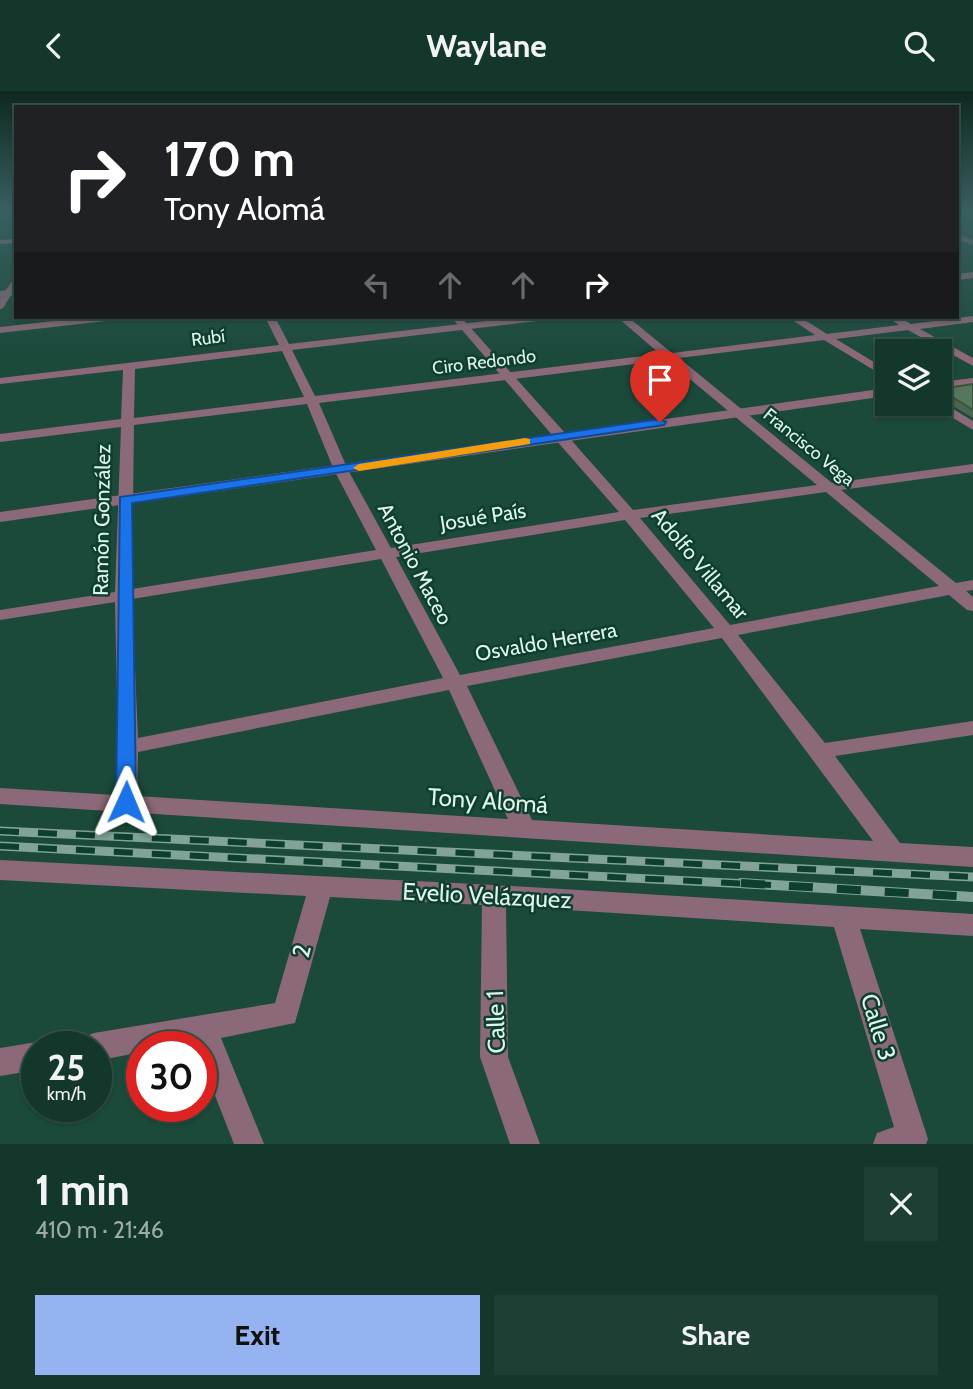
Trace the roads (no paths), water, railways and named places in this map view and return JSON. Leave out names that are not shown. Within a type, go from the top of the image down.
[{"type":"street","points":[[0,306],[8,293]]},
{"type":"street","points":[[0,330],[97,319]]},
{"type":"street","name":"Antonio Maceo","points":[[271,319],[312,401],[341,470],[455,682],[525,830]]},
{"type":"street","name":"Rubí","points":[[0,380],[285,347],[460,321],[502,319]]},
{"type":"street","name":"Francisco Vega","points":[[624,319],[973,606]]},
{"type":"street","points":[[796,319],[875,368]]},
{"type":"street","points":[[896,319],[973,363]]},
{"type":"street","name":"Ciro Redondo","points":[[0,438],[973,319]]},
{"type":"street","name":"Adolfo Villamar","points":[[460,321],[630,515],[728,632],[821,751],[894,853]]},
{"type":"street","name":"Ramón González","points":[[126,802],[128,747],[123,595],[128,365]]},
{"type":"street","points":[[952,384],[973,381]]},
{"type":"street","points":[[0,517],[875,394]]},
{"type":"street","points":[[952,413],[973,425]]},
{"type":"street","name":"Josué País","points":[[0,615],[630,515],[973,468]]},
{"type":"street","name":"Osvaldo Herrera","points":[[128,747],[455,682],[973,585]]},
{"type":"street","points":[[821,751],[973,728]]},
{"type":"street","name":"Tony Alomá","points":[[0,796],[973,857]]},
{"type":"street","name":"Evelio Velázquez","points":[[0,870],[494,895],[973,925]]},
{"type":"street","name":"2","points":[[202,1029],[285,1014],[320,888]]},
{"type":"street","name":"Calle 1","points":[[494,895],[494,1057],[525,1144]]},
{"type":"street","name":"Calle 3","points":[[843,916],[900,1141]]},
{"type":"street","points":[[112,1044],[202,1029],[249,1144]]},
{"type":"street","points":[[0,1062],[21,1059]]},
{"type":"railway","points":[[0,831],[973,877]]},
{"type":"railway","points":[[0,846],[771,885]]},
{"type":"railway","points":[[741,883],[973,897]]}]
